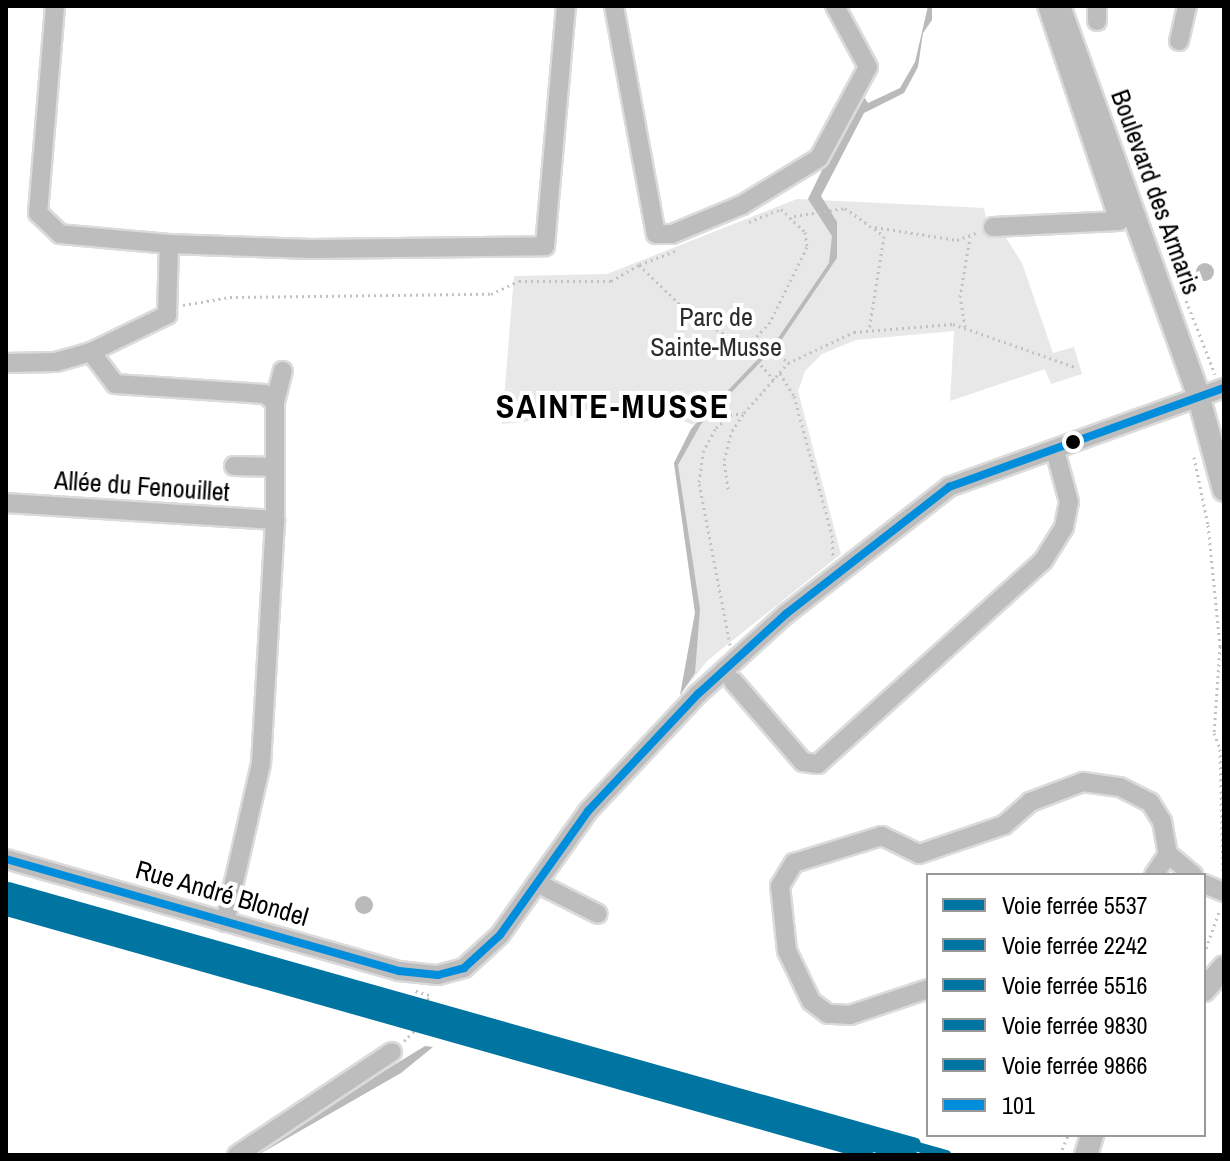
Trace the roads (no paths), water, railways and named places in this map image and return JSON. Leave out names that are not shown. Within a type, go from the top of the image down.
[{"type":"main road","name":"Boulevard des Armaris","points":[[1059,6],[1199,398],[1224,490]]},
{"type":"main road","points":[[1206,988],[1224,967]]},
{"type":"street","points":[[55,6],[38,213],[60,234],[169,244],[311,249],[545,246],[566,6]]},
{"type":"street","points":[[614,6],[656,234],[672,234],[742,205],[819,158],[868,67],[835,6]]},
{"type":"street","points":[[993,227],[1119,221],[1047,6]]},
{"type":"street","points":[[1179,41],[1187,6]]},
{"type":"street","points":[[6,363],[56,362],[91,352],[167,315],[169,244]]},
{"type":"street","points":[[91,352],[115,384],[265,394],[275,402]]},
{"type":"street","points":[[225,922],[261,764],[275,520],[275,402],[283,371]]},
{"type":"street","points":[[598,914],[537,883],[588,811],[734,660],[949,487],[1224,388]]},
{"type":"street","points":[[733,681],[803,762],[818,764],[1043,561],[1064,527],[1069,502],[1055,450]]},
{"type":"street","points":[[239,470],[275,472]]},
{"type":"street","name":"Allée du Fenouillet","points":[[6,503],[275,520]]},
{"type":"street","points":[[926,990],[850,1015],[828,1014],[811,1001],[787,951],[780,886],[794,863],[882,836],[919,854],[1004,825],[1030,802],[1083,782],[1120,787],[1150,802],[1162,821],[1168,854],[1191,873]]},
{"type":"street","points":[[1155,873],[1168,854]]},
{"type":"street","name":"Rue André Blondel","points":[[6,859],[425,975],[447,974],[475,962],[537,883]]},
{"type":"street","points":[[237,1155],[392,1052]]},
{"type":"rail line","name":"9866","points":[[9,887],[916,1143]]},
{"type":"rail line","name":"5537","points":[[6,890],[946,1155]]},
{"type":"rail line","name":"2242","points":[[6,899],[913,1155]]},
{"type":"rail line","name":"9830","points":[[6,902],[902,1155]]},
{"type":"rail line","name":"5516","points":[[6,911],[869,1155]]},
{"type":"district","name":"SAINTE-MUSSE","points":[[613,407]]},
{"type":"park label","name":"Parc de Sainte-Musse","points":[[716,332]]}]
